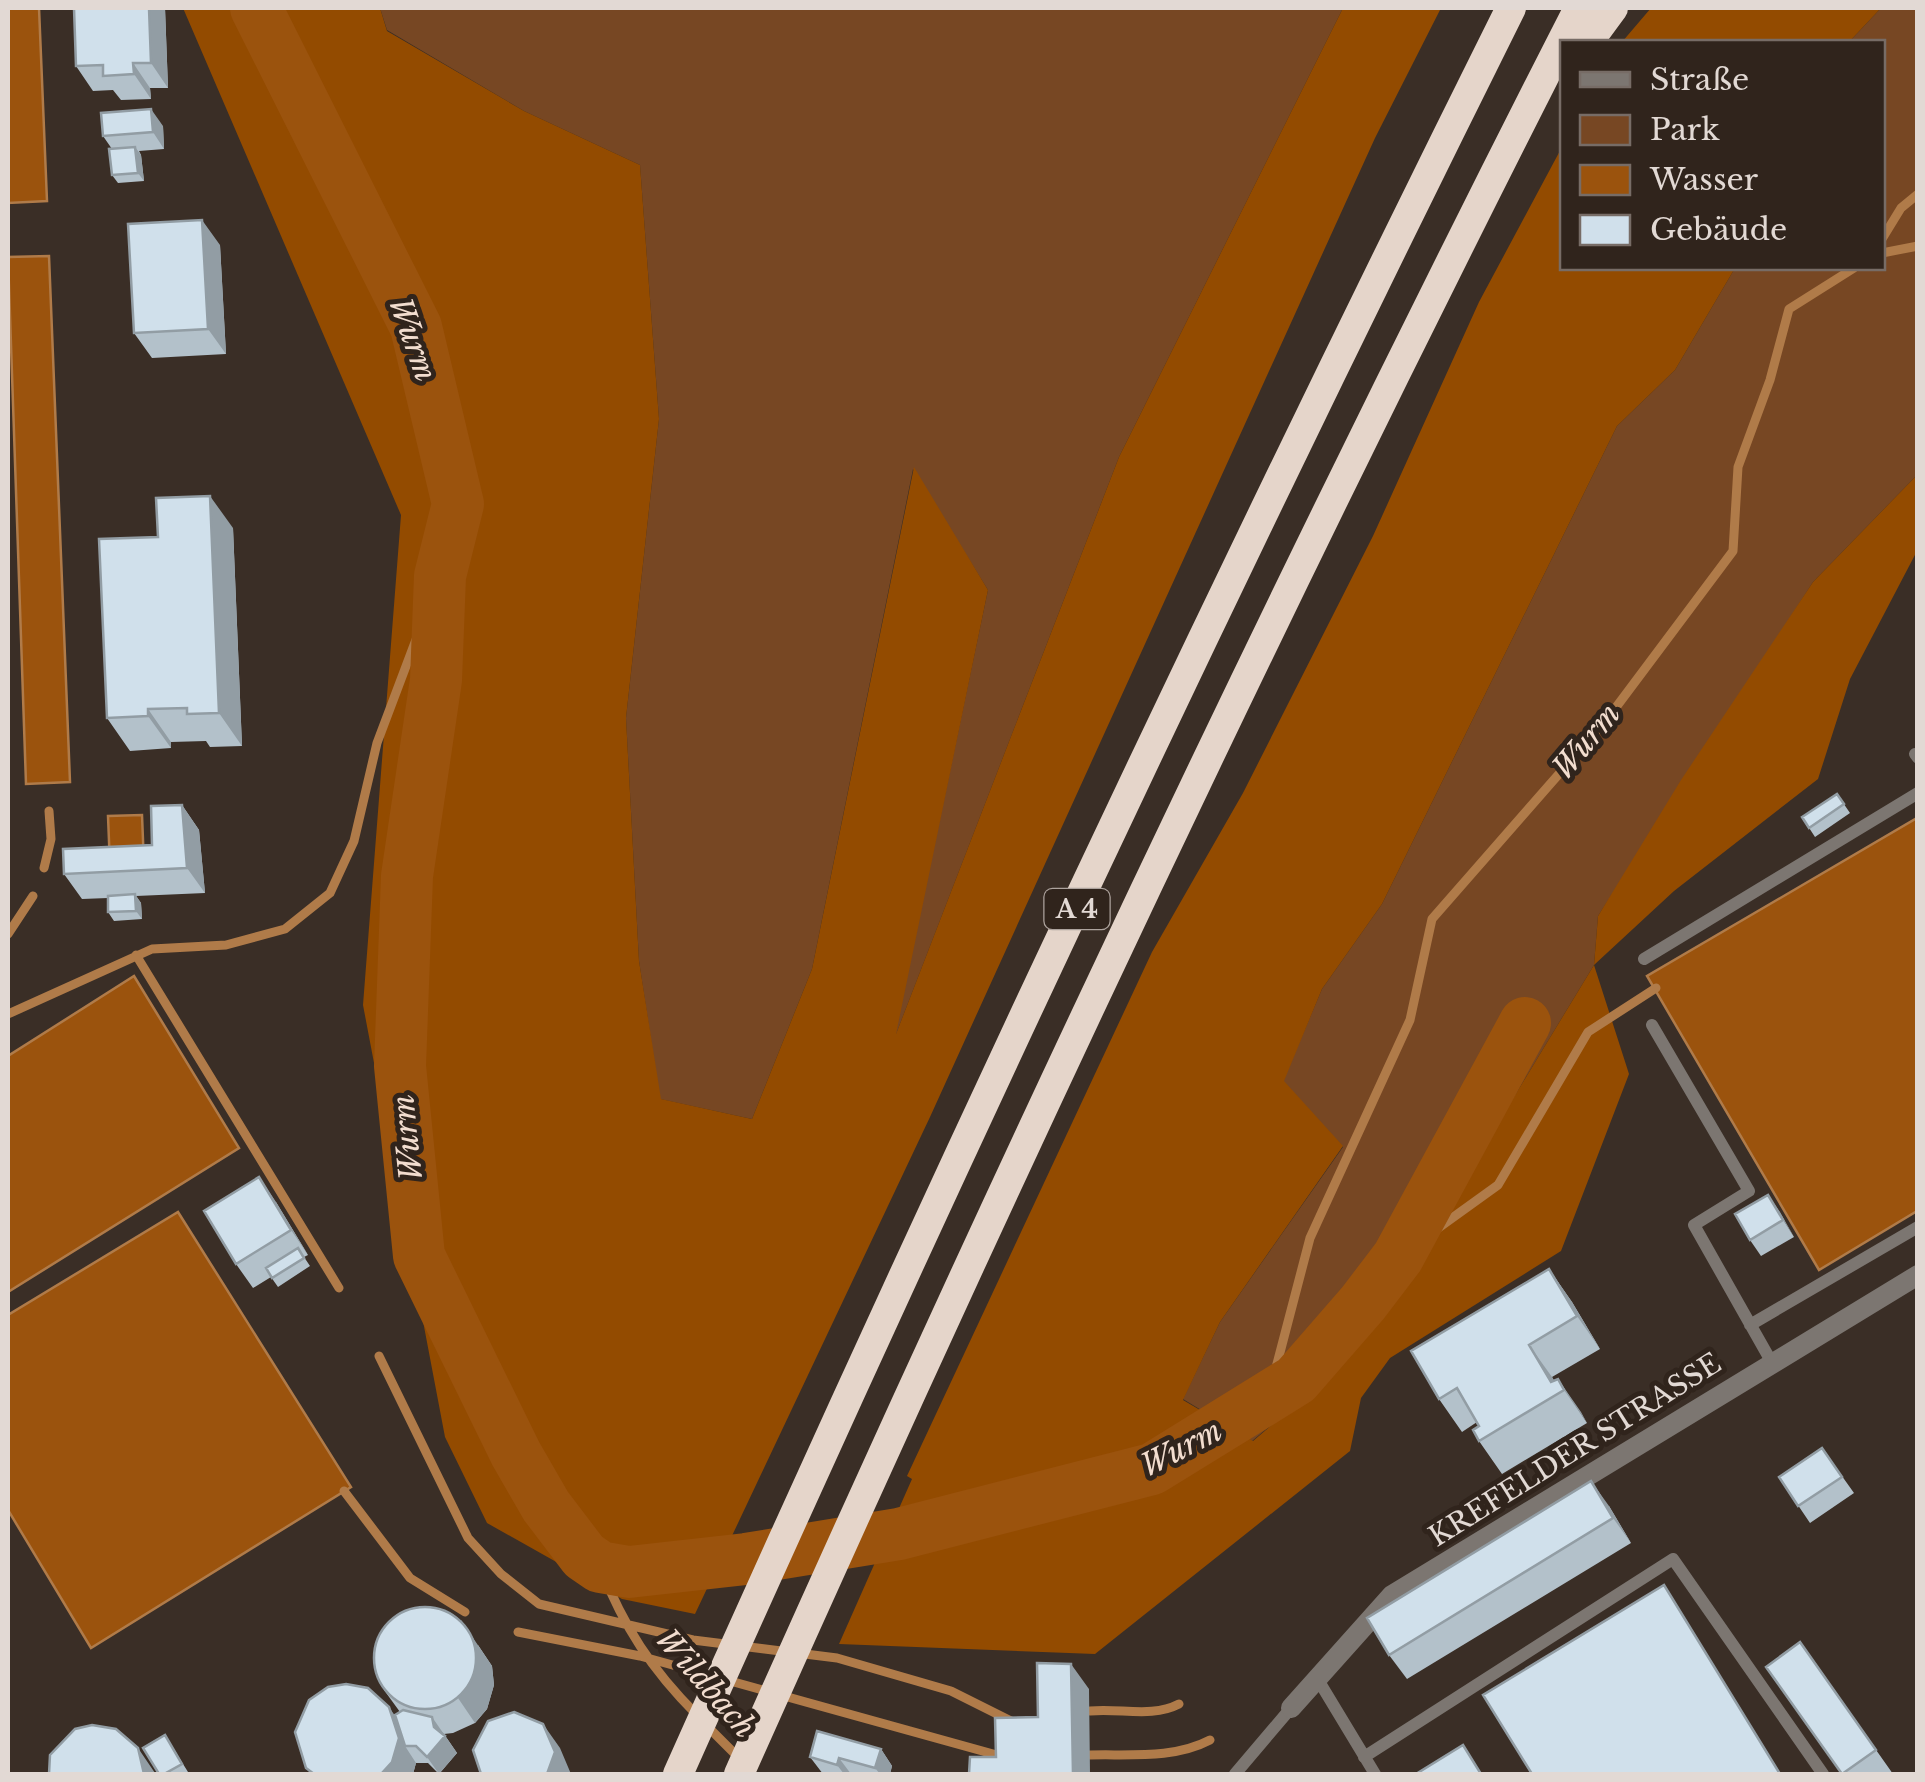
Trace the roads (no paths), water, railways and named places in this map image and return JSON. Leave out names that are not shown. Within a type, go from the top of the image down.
[{"type":"highway","name":"A 4","points":[[678,1774],[826,1440],[1327,376],[1511,8]]},
{"type":"highway","name":"A 4","points":[[1563,40],[1579,8]]},
{"type":"highway","points":[[1589,40],[1613,8]]},
{"type":"highway","name":"A 4","points":[[739,1774],[878,1463],[1139,907],[1560,45]]},
{"type":"highway","points":[[1502,158],[1560,80]]},
{"type":"street","name":"KREFELDER STRASSE","points":[[1290,1708],[1392,1595],[1772,1361],[1918,1276]]},
{"type":"lane","points":[[1644,959],[1918,793]]},
{"type":"lane","points":[[1652,1025],[1749,1191],[1694,1225],[1772,1361]]},
{"type":"lane","points":[[1750,1325],[1918,1226]]},
{"type":"lane","points":[[1364,1756],[1673,1558],[1823,1774]]},
{"type":"lane","points":[[1317,1678],[1375,1774]]},
{"type":"lane","points":[[1235,1774],[1290,1708]]},
{"type":"water","points":[[8,8],[39,8],[47,201],[8,203]]},
{"type":"water","points":[[49,256],[70,782],[26,784],[8,257]]},
{"type":"water","points":[[142,815],[144,865],[110,866],[108,816]]},
{"type":"water","points":[[1917,818],[1917,1211],[1819,1270],[1647,976]]},
{"type":"water","points":[[134,976],[239,1148],[8,1292],[8,1056]]},
{"type":"water","points":[[178,1212],[351,1487],[91,1648],[8,1510],[8,1315]]},
{"type":"waterway","name":"Wurm","points":[[256,8],[416,327],[458,504],[440,576],[436,680],[407,876],[400,1066],[419,1256],[516,1454],[546,1506],[584,1556],[600,1567],[629,1572],[746,1559],[899,1534],[1152,1469],[1296,1380],[1363,1303],[1398,1257],[1525,1023]]},
{"type":"waterway","name":"Wurm","points":[[1885,234],[1901,208],[1918,194]]},
{"type":"waterway","name":"Wurm","points":[[1885,252],[1918,246]]},
{"type":"waterway","name":"Wurm","points":[[1267,1402],[1310,1238],[1410,1020],[1432,919],[1608,718],[1733,551],[1738,467],[1770,380],[1789,309],[1851,270]]},
{"type":"waterway","points":[[8,1014],[152,949],[226,945],[285,929],[330,893],[354,841],[377,743],[440,576]]},
{"type":"waterway","points":[[44,868],[51,839],[49,811]]},
{"type":"waterway","points":[[8,934],[33,896]]},
{"type":"waterway","points":[[136,955],[339,1288]]},
{"type":"waterway","points":[[1398,1257],[1498,1185],[1588,1032],[1656,988]]},
{"type":"waterway","points":[[379,1356],[468,1538],[501,1574],[539,1604],[693,1640],[837,1658],[951,1691],[1013,1722]]},
{"type":"waterway","points":[[344,1491],[410,1578],[465,1612]]},
{"type":"waterway","name":"Wildbach","points":[[600,1567],[640,1646],[697,1715]]},
{"type":"waterway","points":[[518,1632],[640,1656],[1004,1757]]},
{"type":"waterway","points":[[1090,1711],[1147,1712],[1179,1704]]},
{"type":"waterway","name":"Wildbach","points":[[707,1726],[739,1758]]},
{"type":"waterway","points":[[1090,1755],[1167,1753],[1210,1740]]}]
